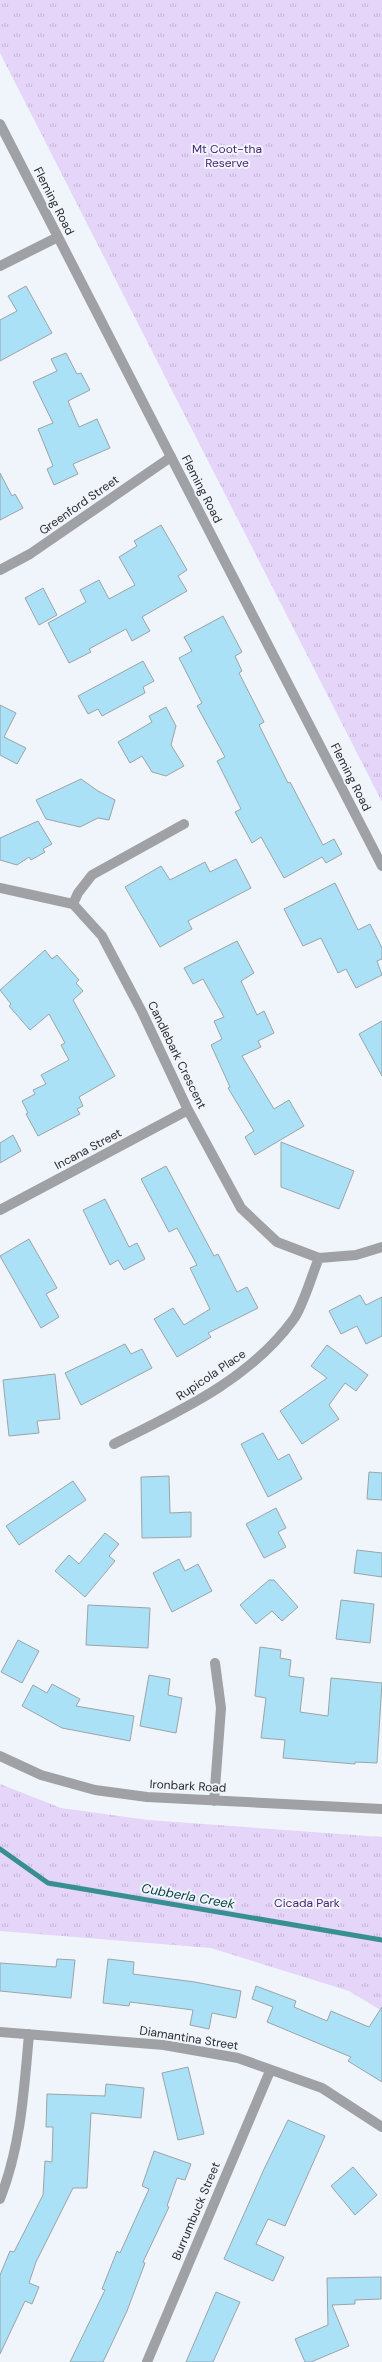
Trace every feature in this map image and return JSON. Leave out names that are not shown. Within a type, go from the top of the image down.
[{"type":"street","name":"Fleming Road","points":[[0,124],[382,866]]},
{"type":"street","points":[[0,266],[58,237]]},
{"type":"street","name":"Greenford Street","points":[[0,570],[30,554],[171,457]]},
{"type":"street","points":[[0,888],[72,904],[78,893],[92,875],[184,824]]},
{"type":"street","name":"Candlebark Crescent","points":[[72,904],[102,936],[142,1012],[188,1110],[241,1208],[277,1242],[318,1258],[356,1255],[382,1247]]},
{"type":"street","name":"Incana Street","points":[[0,1210],[188,1110]]},
{"type":"street","name":"Rupicola Place","points":[[114,1444],[199,1401],[254,1363],[294,1319],[318,1258]]},
{"type":"street","points":[[214,1801],[221,1708],[215,1663]]},
{"type":"street","name":"Ironbark Road","points":[[0,1756],[41,1775],[95,1790],[147,1797],[382,1809]]},
{"type":"street","name":"Diamantina Street","points":[[0,2032],[164,2045],[238,2058],[270,2071],[322,2088],[382,2127]]},
{"type":"street","points":[[0,2199],[10,2174],[18,2137],[29,2034]]},
{"type":"street","name":"Burrumbuck Street","points":[[147,2362],[270,2071]]},
{"type":"green space","name":"Mt Coot-tha Reserve","points":[[0,0],[382,0],[382,802],[0,53]]},
{"type":"green space","name":"Cicada Park","points":[[0,1784],[61,1808],[148,1820],[382,1837],[382,2011],[349,1991],[211,1948],[0,1931]]},
{"type":"building","points":[[26,286],[52,333],[0,361],[0,320],[17,311],[8,296]]},
{"type":"building","points":[[66,353],[77,374],[81,373],[90,390],[68,401],[79,427],[97,419],[110,448],[73,464],[78,474],[54,485],[47,469],[53,466],[38,429],[53,423],[33,382],[57,371],[51,359]]},
{"type":"building","points":[[0,473],[12,496],[15,494],[23,508],[0,520]]},
{"type":"building","points":[[161,525],[187,570],[178,576],[187,591],[142,617],[150,631],[132,641],[126,629],[89,649],[91,652],[69,663],[48,623],[86,602],[80,590],[99,580],[109,599],[135,585],[119,557],[137,546],[134,541]]},
{"type":"building","points":[[43,588],[57,615],[39,625],[25,598]]},
{"type":"building","points":[[223,616],[242,652],[235,656],[242,671],[239,673],[264,722],[259,725],[288,783],[290,782],[323,845],[334,839],[342,854],[326,863],[322,857],[284,878],[261,837],[252,843],[235,812],[241,809],[217,761],[225,757],[197,706],[202,703],[179,658],[192,651],[184,637]]},
{"type":"building","points":[[143,661],[154,681],[143,687],[145,693],[102,716],[98,709],[88,714],[78,696]]},
{"type":"building","points":[[0,705],[16,713],[4,737],[26,748],[17,764],[0,755]]},
{"type":"building","points":[[166,707],[176,726],[171,745],[184,766],[166,776],[152,772],[142,756],[130,763],[118,742],[152,722],[149,716]]},
{"type":"building","points":[[81,779],[98,791],[115,800],[109,820],[98,818],[80,827],[46,819],[36,800]]},
{"type":"building","points":[[38,821],[52,844],[43,849],[45,852],[31,860],[29,857],[17,865],[0,860],[0,838]]},
{"type":"building","points":[[236,859],[251,888],[188,921],[192,929],[160,947],[125,887],[161,866],[170,880],[205,862],[210,872]]},
{"type":"building","points":[[335,883],[358,930],[370,924],[382,948],[382,959],[377,961],[382,975],[356,988],[346,969],[338,973],[321,938],[303,946],[284,909]]},
{"type":"building","points":[[237,941],[254,973],[241,981],[257,1015],[264,1011],[274,1033],[258,1041],[261,1047],[242,1056],[274,1109],[289,1100],[304,1126],[255,1155],[245,1137],[254,1131],[228,1088],[230,1087],[211,1045],[222,1039],[214,1021],[224,1017],[203,979],[193,984],[184,968]]},
{"type":"building","points":[[45,950],[52,959],[57,955],[79,980],[76,983],[83,991],[73,1000],[115,1076],[79,1097],[83,1106],[77,1109],[80,1114],[38,1136],[26,1114],[28,1113],[22,1101],[35,1094],[33,1090],[46,1084],[41,1075],[69,1060],[61,1045],[65,1043],[49,1014],[30,1030],[9,1006],[11,1004],[0,990]]},
{"type":"building","points":[[382,1021],[382,1076],[359,1034]]},
{"type":"building","points":[[13,1135],[21,1151],[0,1163],[0,1143]]},
{"type":"building","points":[[281,1142],[354,1171],[339,1209],[281,1187]]},
{"type":"building","points":[[166,1166],[214,1256],[218,1254],[237,1292],[247,1287],[258,1308],[208,1333],[211,1337],[177,1357],[154,1319],[173,1308],[184,1325],[210,1309],[190,1268],[197,1265],[177,1228],[169,1232],[141,1179]]},
{"type":"building","points":[[105,1199],[129,1247],[137,1243],[145,1259],[124,1270],[118,1260],[110,1265],[83,1210]]},
{"type":"building","points":[[29,1239],[57,1288],[46,1294],[59,1317],[41,1328],[0,1256]]},
{"type":"building","points":[[360,1295],[366,1305],[382,1297],[382,1336],[366,1344],[357,1326],[341,1334],[329,1311]]},
{"type":"building","points":[[125,1344],[131,1354],[142,1349],[152,1368],[81,1405],[65,1373]]},
{"type":"building","points":[[327,1345],[368,1375],[356,1391],[345,1383],[329,1405],[339,1419],[302,1444],[280,1411],[327,1378],[311,1366]]},
{"type":"building","points":[[55,1374],[60,1419],[37,1421],[39,1433],[9,1436],[3,1380]]},
{"type":"building","points":[[263,1433],[278,1460],[289,1454],[302,1479],[268,1497],[241,1444]]},
{"type":"building","points":[[369,1472],[382,1473],[382,1500],[367,1499]]},
{"type":"building","points":[[169,1476],[170,1513],[191,1512],[191,1537],[142,1538],[141,1477]]},
{"type":"building","points":[[73,1481],[86,1500],[19,1545],[6,1526]]},
{"type":"building","points":[[276,1508],[286,1528],[278,1532],[286,1547],[264,1558],[246,1524]]},
{"type":"building","points":[[105,1533],[119,1544],[109,1556],[115,1561],[85,1597],[55,1571],[69,1555],[79,1564]]},
{"type":"building","points":[[357,1550],[382,1553],[382,1577],[354,1573]]},
{"type":"building","points":[[179,1559],[185,1571],[198,1564],[212,1591],[172,1612],[153,1573]]},
{"type":"building","points":[[269,1580],[274,1580],[298,1607],[282,1621],[272,1611],[256,1624],[240,1605]]},
{"type":"building","points":[[341,1600],[374,1604],[370,1643],[336,1639]]},
{"type":"building","points":[[88,1605],[150,1608],[148,1648],[86,1645]]},
{"type":"building","points":[[18,1640],[39,1651],[22,1683],[1,1672]]},
{"type":"building","points":[[260,1647],[281,1650],[280,1658],[291,1660],[289,1676],[304,1678],[300,1712],[328,1716],[331,1678],[382,1683],[377,1763],[355,1762],[355,1764],[283,1758],[285,1740],[261,1738],[266,1698],[255,1696]]},
{"type":"building","points":[[149,1675],[170,1679],[168,1695],[182,1698],[176,1733],[140,1726]]},
{"type":"building","points":[[52,1684],[80,1699],[76,1706],[134,1716],[130,1741],[62,1728],[22,1706],[33,1685],[47,1693]]},
{"type":"building","points":[[57,1959],[75,1960],[71,1998],[0,1991],[0,1963],[56,1967]]},
{"type":"building","points":[[108,1959],[134,1962],[133,1974],[195,1982],[241,1991],[236,2018],[212,2013],[209,2029],[190,2025],[193,2010],[130,2002],[129,2006],[103,2003]]},
{"type":"building","points":[[256,1986],[296,2001],[294,2007],[327,2021],[331,2011],[369,2027],[382,2007],[382,2082],[348,2061],[351,2057],[267,2022],[273,2007],[252,1999]]},
{"type":"building","points":[[188,2067],[204,2134],[178,2140],[162,2073]]},
{"type":"building","points":[[106,2084],[144,2088],[141,2118],[91,2113],[87,2188],[73,2188],[36,2262],[29,2283],[39,2287],[32,2304],[25,2301],[0,2354],[0,2275],[10,2251],[14,2252],[43,2195],[45,2161],[52,2162],[53,2127],[46,2127],[47,2094],[105,2096]]},
{"type":"building","points":[[288,2120],[325,2136],[285,2226],[268,2219],[256,2244],[284,2257],[273,2281],[224,2259],[265,2167]]},
{"type":"building","points":[[154,2151],[191,2164],[185,2180],[177,2178],[167,2206],[169,2207],[143,2262],[145,2263],[127,2311],[103,2362],[70,2362],[105,2290],[102,2289],[117,2251],[120,2253],[149,2189],[142,2186]]},
{"type":"building","points":[[353,2167],[377,2195],[355,2215],[331,2186]]},
{"type":"building","points":[[381,2277],[381,2299],[355,2300],[355,2304],[332,2305],[349,2346],[311,2362],[305,2362],[295,2339],[328,2325],[327,2278]]},
{"type":"building","points":[[216,2292],[240,2302],[213,2362],[186,2362]]},
{"type":"waterway","name":"Cubberla Creek","points":[[0,1849],[48,1883],[382,1940]]}]
